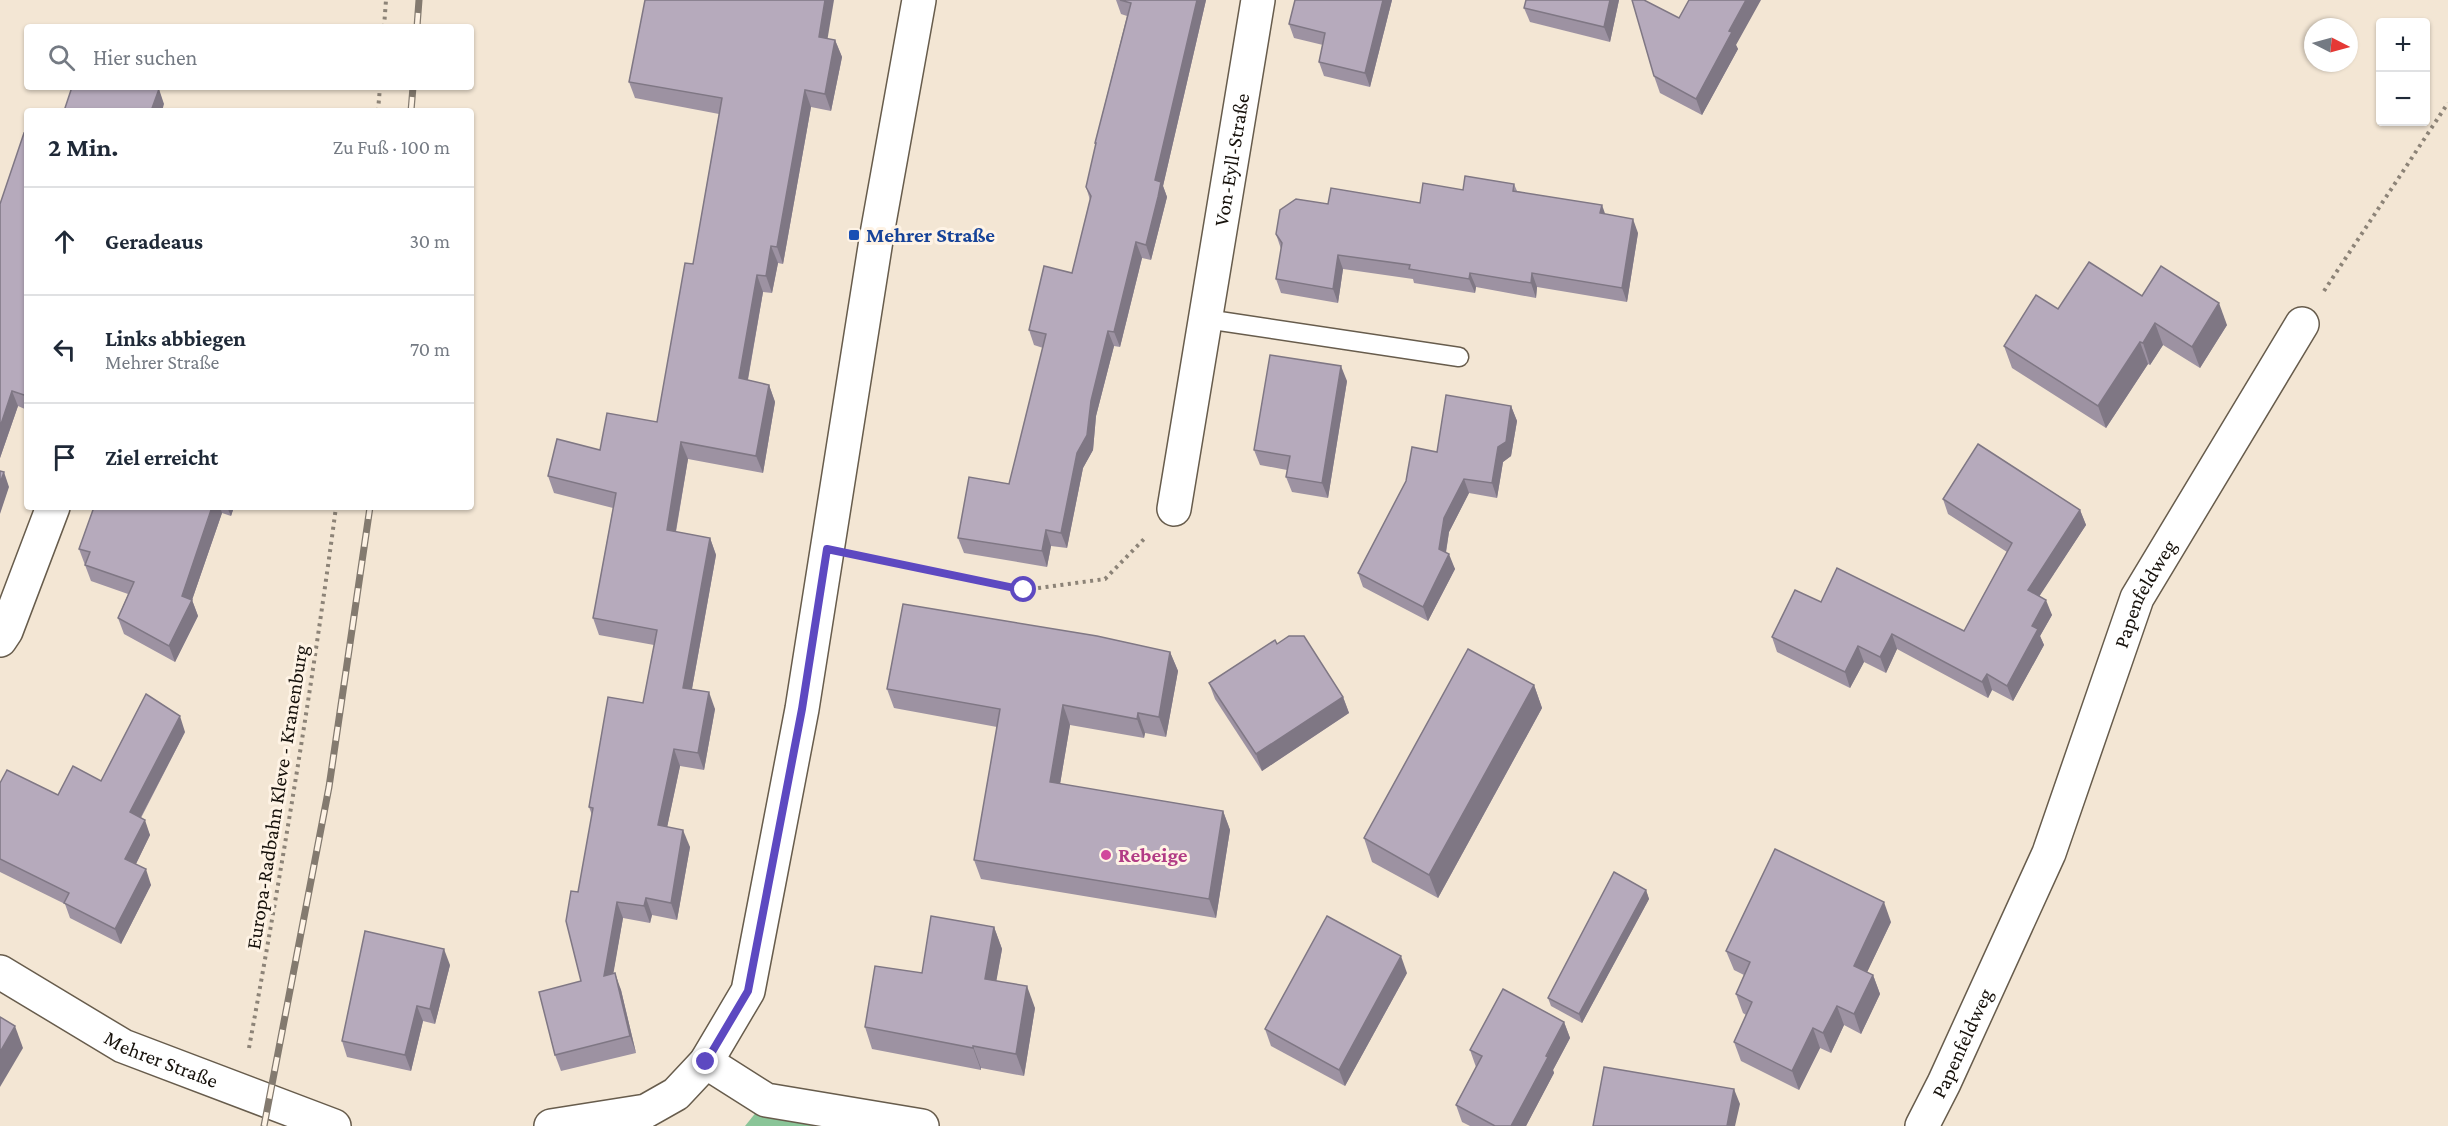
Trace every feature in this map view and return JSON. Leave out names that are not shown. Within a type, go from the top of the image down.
[{"type":"street","points":[[551,1126],[652,1118],[706,1062],[748,991],[802,709],[876,246],[919,0]]},
{"type":"street","name":"Von-Eyll-Straße","points":[[1174,509],[1258,0]]},
{"type":"street","name":"Papenfeldweg","points":[[1922,1126],[1944,1083],[2049,853],[2137,598],[2302,324]]},
{"type":"street","points":[[0,640],[6,631],[52,510]]},
{"type":"street","name":"Mehrer Straße","points":[[0,972],[123,1046],[334,1126]]},
{"type":"street","points":[[706,1062],[766,1100],[922,1126]]},
{"type":"lane","points":[[1206,319],[1459,357]]},
{"type":"path","points":[[384,24],[386,0]]},
{"type":"path","points":[[378,108],[380,90]]},
{"type":"path","points":[[2302,324],[2448,103]]},
{"type":"path","points":[[827,549],[1024,590],[1105,579],[1174,509]]},
{"type":"path","name":"Europa-Radbahn Kleve - Kranenburg","points":[[241,1091],[279,885],[322,613],[336,510]]},
{"type":"green space","points":[[766,1100],[912,1126],[745,1126]]},
{"type":"building","points":[[645,0],[825,0],[819,37],[835,40],[825,94],[805,90],[777,247],[771,246],[766,276],[757,275],[739,378],[769,385],[756,456],[681,442],[667,530],[710,538],[683,688],[709,692],[698,753],[674,749],[658,825],[683,830],[671,903],[646,898],[644,906],[617,902],[604,976],[615,973],[630,1036],[555,1055],[539,992],[581,981],[566,921],[571,891],[578,892],[593,808],[589,807],[608,697],[643,703],[657,630],[593,618],[616,493],[548,476],[557,439],[600,450],[607,413],[657,422],[685,263],[693,264],[722,98],[629,82]]},
{"type":"building","points":[[1120,0],[1197,0],[1155,180],[1161,182],[1146,245],[1136,242],[1114,332],[1108,331],[1091,401],[1087,435],[1077,453],[1061,533],[1046,530],[1042,551],[958,538],[969,477],[1009,484],[1046,334],[1029,330],[1044,266],[1072,273],[1091,196],[1086,187],[1095,143],[1131,3]]},
{"type":"building","points":[[1295,0],[1383,0],[1365,73],[1319,62],[1325,33],[1289,24]]},
{"type":"building","points":[[1526,0],[1610,0],[1604,27],[1524,8]]},
{"type":"building","points":[[1632,0],[1644,0],[1679,18],[1689,0],[1746,0],[1729,31],[1732,32],[1696,99],[1654,76]]},
{"type":"building","points":[[71,90],[159,90],[152,108],[65,108]]},
{"type":"building","points":[[24,133],[24,395],[12,391],[0,427],[0,204]]},
{"type":"building","points":[[1465,176],[1514,184],[1513,191],[1602,205],[1600,213],[1633,219],[1622,288],[1532,273],[1531,283],[1470,273],[1469,279],[1409,269],[1410,265],[1338,255],[1333,289],[1276,279],[1282,243],[1276,234],[1280,210],[1296,199],[1328,204],[1331,188],[1420,203],[1423,183],[1463,190]]},
{"type":"building","points":[[2089,262],[2142,296],[2161,266],[2219,303],[2192,347],[2155,323],[2098,406],[2004,346],[2036,295],[2058,309]]},
{"type":"building","points":[[1270,355],[1341,366],[1322,483],[1286,477],[1290,456],[1254,450]]},
{"type":"building","points":[[1446,395],[1511,406],[1506,442],[1498,447],[1492,483],[1464,479],[1444,518],[1439,549],[1449,554],[1423,607],[1358,573],[1406,481],[1412,447],[1437,452]]},
{"type":"building","points":[[1978,444],[2080,510],[2028,590],[2046,600],[2032,626],[2038,629],[2007,686],[1987,674],[1982,682],[1892,634],[1880,657],[1858,646],[1845,672],[1772,637],[1795,590],[1821,602],[1837,568],[1964,631],[2012,543],[1943,499]]},
{"type":"building","points":[[0,471],[4,472],[0,483]]},
{"type":"building","points":[[93,510],[211,510],[182,596],[192,600],[169,646],[118,618],[134,582],[85,565],[90,552],[79,549]]},
{"type":"building","points":[[903,604],[1097,636],[1170,652],[1159,717],[1138,713],[1137,719],[1063,705],[1050,782],[1223,811],[1209,899],[974,860],[1000,709],[887,689]]},
{"type":"building","points":[[1289,636],[1304,636],[1343,697],[1256,754],[1209,683],[1275,640],[1277,644]]},
{"type":"building","points":[[1468,649],[1534,685],[1429,875],[1364,838]]},
{"type":"building","points":[[146,694],[180,716],[130,812],[145,820],[125,859],[146,869],[115,929],[64,903],[69,893],[0,859],[0,783],[7,770],[58,795],[73,766],[101,781]]},
{"type":"building","points":[[1775,849],[1884,902],[1854,966],[1873,975],[1854,1014],[1837,1006],[1823,1033],[1813,1028],[1792,1071],[1734,1042],[1752,1002],[1736,994],[1750,962],[1726,951]]},
{"type":"building","points":[[1614,872],[1646,890],[1579,1014],[1548,998]]},
{"type":"building","points":[[931,916],[994,927],[985,979],[1027,986],[1016,1054],[865,1027],[875,966],[922,973]]},
{"type":"building","points":[[1327,916],[1401,956],[1339,1070],[1265,1029]]},
{"type":"building","points":[[365,931],[444,949],[430,1009],[417,1006],[405,1055],[342,1041]]},
{"type":"building","points":[[1503,989],[1564,1022],[1511,1126],[1495,1126],[1456,1105],[1482,1056],[1470,1050]]},
{"type":"building","points":[[0,1017],[15,1026],[0,1052]]},
{"type":"building","points":[[1604,1067],[1734,1089],[1727,1126],[1593,1126]]},
{"type":"railway","points":[[417,24],[419,0]]},
{"type":"railway","points":[[411,108],[413,90]]},
{"type":"railway","points":[[264,1126],[329,787],[370,510]]},
{"type":"place","name":"Mehrer Straße","points":[[854,235]]},
{"type":"place","name":"Rebeige","points":[[1106,855]]},
{"type":"route","points":[[706,1062],[748,991],[802,709],[827,549],[1024,590]]}]
